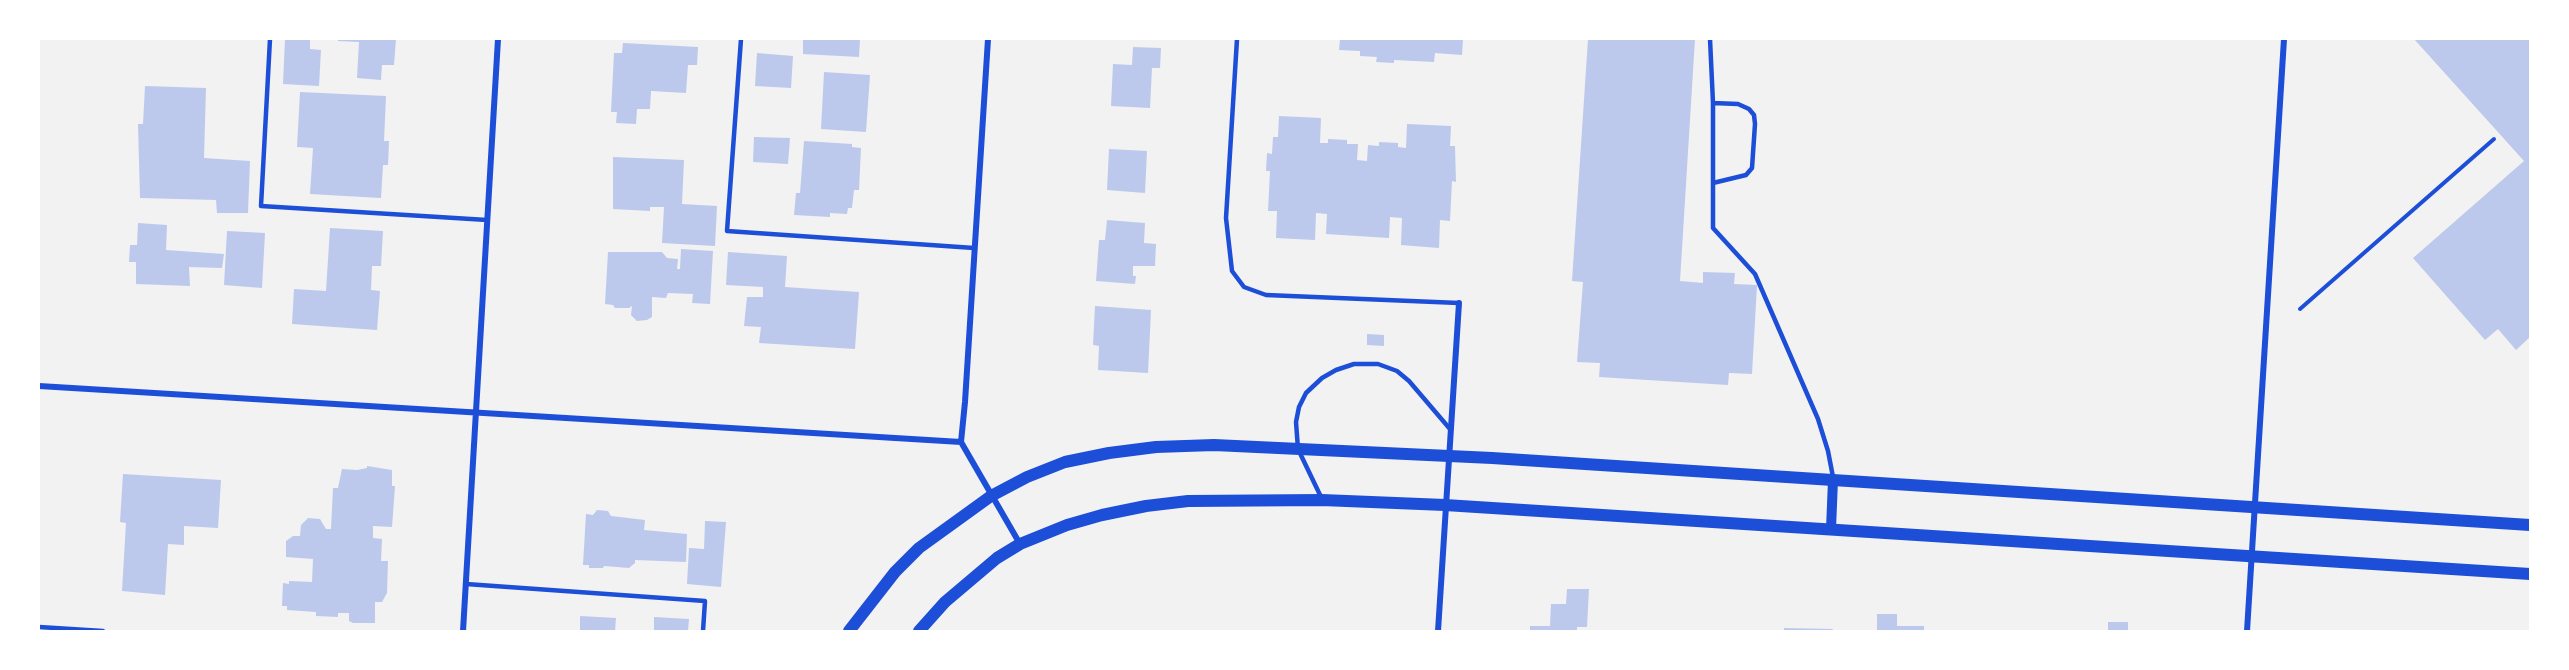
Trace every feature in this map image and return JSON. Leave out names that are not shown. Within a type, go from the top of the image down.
[{"type":"main road","points":[[849,631],[895,572],[919,548],[991,496],[1027,477],[1065,462],[1156,447],[1214,445],[1448,456],[2530,525]]},
{"type":"main road","points":[[919,631],[945,602],[997,558],[1020,544],[1067,525],[1146,506],[1188,501],[1322,500],[1445,505],[2530,574]]},
{"type":"street","points":[[463,631],[498,39]]},
{"type":"street","points":[[988,39],[961,442],[1020,544]]},
{"type":"street","points":[[2247,631],[2284,39]]},
{"type":"street","points":[[1438,631],[1459,303]]},
{"type":"street","points":[[39,386],[961,442]]},
{"type":"street","points":[[1831,529],[1833,480]]},
{"type":"lane","points":[[270,39],[261,206],[487,220]]},
{"type":"lane","points":[[741,39],[727,231],[974,248]]},
{"type":"lane","points":[[1237,39],[1226,218],[1232,271],[1244,287],[1266,295],[1459,303]]},
{"type":"lane","points":[[1710,39],[1713,103],[1713,228],[1755,274],[1818,419],[1828,451],[1833,480]]},
{"type":"lane","points":[[1713,103],[1738,104],[1749,109],[1754,115],[1755,124],[1752,168],[1746,175],[1713,183]]},
{"type":"lane","points":[[1322,500],[1298,449],[1296,422],[1299,406],[1306,393],[1322,378],[1354,364],[1378,364],[1396,371],[1409,381],[1450,429]]},
{"type":"lane","points":[[466,584],[705,601],[703,631]]},
{"type":"lane","points":[[39,627],[103,631]]},
{"type":"path","points":[[2300,309],[2494,139]]},
{"type":"building","points":[[285,39],[310,39],[310,49],[321,50],[319,86],[283,84]]},
{"type":"building","points":[[338,39],[396,39],[394,65],[382,65],[381,80],[357,78],[359,42],[338,41]]},
{"type":"building","points":[[803,39],[860,39],[859,57],[803,54]]},
{"type":"building","points":[[1340,39],[1463,39],[1462,55],[1435,53],[1434,62],[1394,60],[1394,63],[1376,62],[1377,57],[1360,56],[1360,51],[1339,50]]},
{"type":"building","points":[[1588,39],[1695,39],[1680,281],[1703,283],[1703,272],[1735,273],[1734,284],[1757,285],[1752,374],[1729,373],[1728,385],[1599,377],[1600,363],[1577,362],[1583,282],[1572,281]]},
{"type":"building","points":[[2414,39],[2530,39],[2530,337],[2516,350],[2498,329],[2485,340],[2413,258],[2524,161]]},
{"type":"building","points":[[623,43],[698,47],[697,65],[688,65],[686,93],[651,91],[650,109],[637,109],[636,124],[616,123],[617,112],[611,112],[614,53],[622,53]]},
{"type":"building","points":[[1133,47],[1161,48],[1160,68],[1152,68],[1150,108],[1111,106],[1113,64],[1132,65]]},
{"type":"building","points":[[757,53],[793,56],[791,88],[755,86]]},
{"type":"building","points":[[824,72],[870,75],[866,132],[821,129]]},
{"type":"building","points":[[145,86],[206,88],[204,158],[250,161],[248,213],[217,213],[216,200],[140,198],[138,124],[143,124]]},
{"type":"building","points":[[300,92],[386,96],[384,141],[389,141],[388,165],[383,165],[381,198],[310,194],[313,148],[297,147]]},
{"type":"building","points":[[1279,116],[1321,118],[1320,143],[1328,143],[1328,139],[1347,140],[1347,144],[1358,144],[1357,160],[1367,161],[1368,145],[1379,146],[1379,142],[1398,143],[1398,147],[1406,148],[1407,124],[1451,126],[1450,146],[1455,146],[1456,182],[1452,181],[1450,221],[1440,220],[1439,248],[1401,245],[1402,218],[1390,217],[1389,238],[1326,234],[1327,214],[1316,213],[1315,240],[1276,238],[1277,211],[1268,211],[1270,171],[1266,171],[1267,153],[1272,154],[1273,137],[1278,137]]},
{"type":"building","points":[[754,137],[790,138],[788,164],[753,162]]},
{"type":"building","points":[[804,141],[852,144],[852,147],[861,148],[859,190],[854,190],[852,208],[848,208],[847,214],[830,213],[830,217],[794,215],[796,193],[800,193]]},
{"type":"building","points":[[1109,149],[1147,151],[1145,193],[1107,190]]},
{"type":"building","points":[[613,157],[684,160],[682,204],[717,206],[715,246],[662,243],[664,207],[650,207],[650,211],[613,209]]},
{"type":"building","points":[[1107,220],[1145,223],[1144,243],[1156,244],[1155,266],[1133,266],[1133,276],[1136,276],[1135,284],[1096,281],[1099,240],[1105,240]]},
{"type":"building","points":[[138,223],[167,225],[166,250],[224,254],[222,268],[189,267],[190,286],[136,284],[136,262],[129,262],[130,245],[137,245]]},
{"type":"building","points":[[330,228],[383,231],[381,266],[372,266],[371,290],[380,291],[377,330],[292,324],[294,289],[326,291]]},
{"type":"building","points":[[227,231],[265,233],[262,288],[224,285]]},
{"type":"building","points":[[681,249],[713,251],[710,304],[692,303],[693,294],[668,293],[666,298],[652,297],[652,317],[637,321],[631,315],[632,306],[615,308],[613,305],[605,304],[608,252],[662,252],[667,258],[678,259],[677,269],[680,269]]},
{"type":"building","points":[[728,252],[787,256],[785,287],[859,292],[855,349],[759,343],[761,327],[744,326],[747,297],[763,297],[763,287],[726,285]]},
{"type":"building","points":[[1095,306],[1151,310],[1148,373],[1098,370],[1099,346],[1093,345]]},
{"type":"building","points":[[1367,334],[1384,335],[1384,346],[1367,345]]},
{"type":"building","points":[[367,466],[392,470],[392,486],[395,486],[392,527],[373,526],[373,538],[382,539],[381,561],[388,561],[387,593],[382,602],[375,602],[375,623],[353,623],[349,621],[349,613],[338,613],[338,617],[316,616],[316,612],[287,610],[287,606],[282,606],[283,583],[312,582],[313,559],[286,557],[286,541],[293,536],[300,536],[301,525],[308,518],[320,519],[326,529],[331,529],[333,488],[338,488],[342,469],[357,470],[367,468]]},
{"type":"building","points":[[123,474],[221,480],[218,528],[184,526],[184,545],[168,544],[165,595],[122,591],[126,523],[120,522]]},
{"type":"building","points":[[597,510],[608,511],[611,516],[645,520],[644,530],[687,534],[686,562],[635,560],[629,568],[604,566],[603,568],[589,568],[589,565],[583,565],[586,514],[593,515]]},
{"type":"building","points":[[705,521],[726,522],[721,587],[687,584],[689,548],[704,549]]},
{"type":"building","points":[[1567,589],[1589,589],[1587,627],[1577,627],[1577,631],[1530,631],[1530,626],[1550,626],[1551,604],[1566,604]]},
{"type":"building","points":[[1877,614],[1897,614],[1897,626],[1924,626],[1924,631],[1877,631]]},
{"type":"building","points":[[580,616],[616,618],[615,631],[580,631]]},
{"type":"building","points":[[654,617],[689,619],[688,631],[654,631]]},
{"type":"building","points":[[2108,622],[2128,622],[2128,631],[2108,631]]},
{"type":"building","points":[[1784,628],[1833,629],[1832,631],[1784,631]]}]
